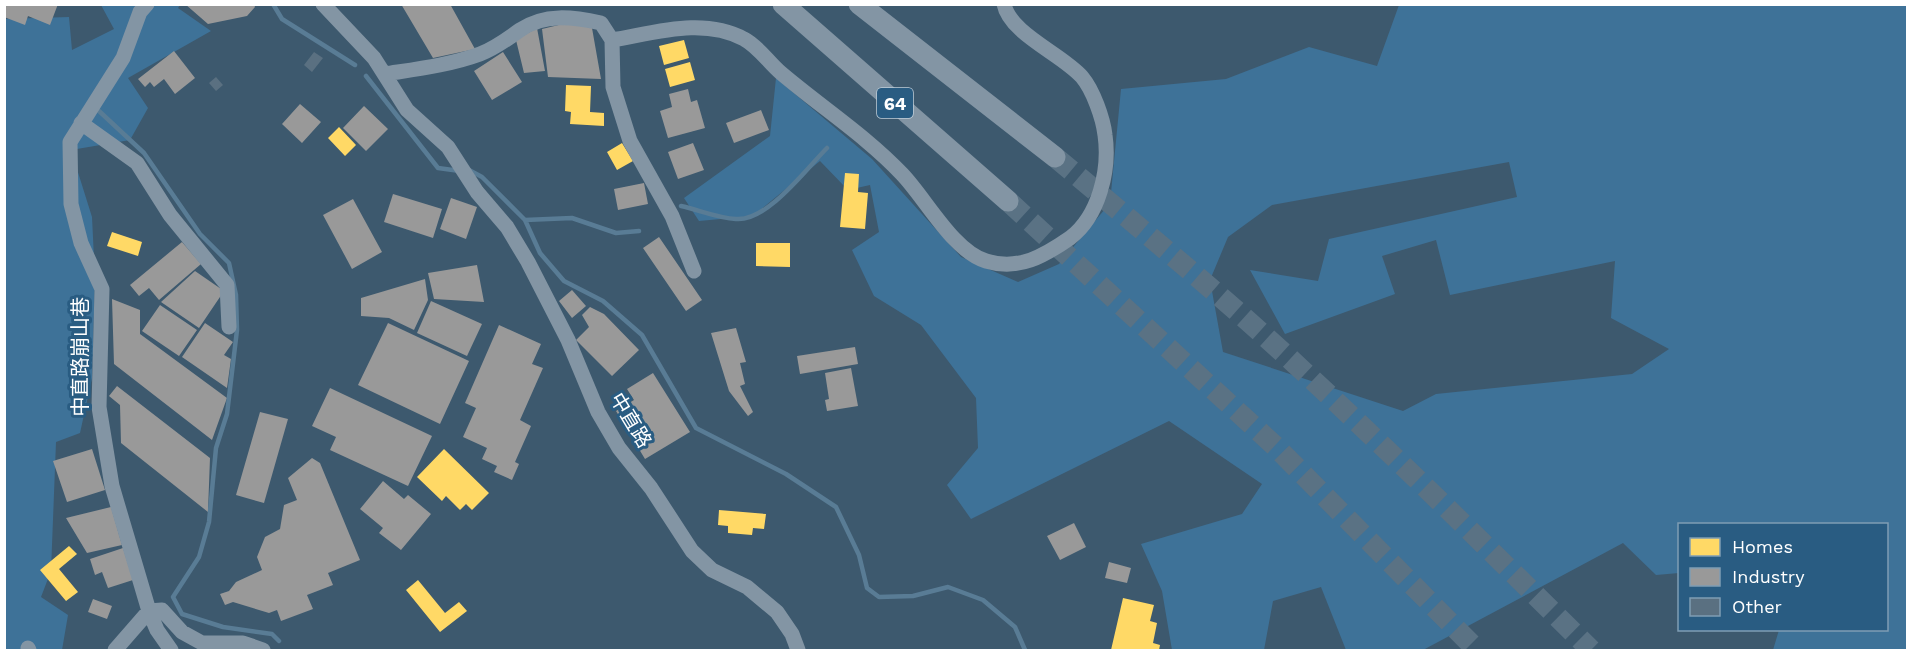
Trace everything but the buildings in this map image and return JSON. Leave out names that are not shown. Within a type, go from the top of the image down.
[{"type":"highway","name":"64","points":[[783,4],[1008,201]]},
{"type":"highway","points":[[859,4],[1055,158]]},
{"type":"street","name":"中直路崩山巷","points":[[147,4],[140,12],[123,58],[70,141],[71,204],[81,243],[102,289],[99,407],[112,486],[150,611],[157,630],[171,651]]},
{"type":"street","points":[[323,4],[374,58],[385,74],[480,54],[507,41],[521,30],[550,17],[578,18],[601,23],[612,40],[613,87],[630,141],[672,216],[694,271]]},
{"type":"street","points":[[612,40],[699,26],[745,39],[780,73],[862,138],[902,174],[942,225],[966,249],[985,261],[1014,265],[1045,255],[1079,231],[1097,201],[1103,181],[1106,156],[1105,134],[1093,98],[1082,78],[1006,14],[1004,4]]},
{"type":"street","name":"中直路","points":[[385,74],[407,110],[448,147],[468,178],[507,227],[528,262],[568,340],[598,412],[620,448],[651,488],[692,551],[712,570],[747,587],[777,612],[792,634],[798,651]]},
{"type":"street","points":[[81,123],[137,163],[170,215],[227,285],[229,327]]},
{"type":"street","points":[[115,651],[150,611],[162,610],[182,632],[202,643],[243,643],[263,651]]},
{"type":"shaded area","points":[[101,5],[180,5],[178,8],[211,31],[128,78],[148,108],[130,140],[71,150],[92,217],[95,279],[92,378],[80,433],[56,442],[51,571],[41,597],[68,615],[62,650],[5,650],[4,19],[69,17],[72,50],[114,29]]},
{"type":"shaded area","points":[[1399,5],[1907,5],[1907,650],[1773,650],[1779,631],[1888,631],[1888,523],[1678,523],[1678,573],[1656,575],[1623,543],[1423,650],[1346,650],[1321,587],[1273,601],[1264,650],[1172,650],[1162,591],[1141,544],[1242,514],[1262,484],[1169,421],[971,519],[947,485],[978,448],[976,398],[921,325],[874,296],[852,250],[879,232],[870,185],[848,190],[820,161],[753,216],[699,221],[684,198],[770,136],[776,78],[872,159],[961,257],[1018,282],[1059,264],[1110,203],[1121,89],[1226,79],[1309,47],[1377,66]],"holes":[[[1509,162],[1517,197],[1329,239],[1318,281],[1250,270],[1285,334],[1395,294],[1382,256],[1436,240],[1450,295],[1615,261],[1611,318],[1669,349],[1632,374],[1436,394],[1403,411],[1223,352],[1210,280],[1228,237],[1272,205]]]},
{"type":"waterway","points":[[273,4],[282,19],[355,65]]},
{"type":"waterway","points":[[366,76],[438,168],[460,171]]},
{"type":"waterway","points":[[99,111],[144,153],[200,234],[229,263],[236,295],[237,330],[227,414],[216,448],[209,522],[199,557],[173,597],[182,614],[223,627],[272,634],[279,641]]},
{"type":"waterway","points":[[681,206],[715,216],[748,218],[760,212],[786,192],[827,148]]},
{"type":"waterway","points":[[469,170],[482,177],[525,220],[540,253],[564,281],[603,301],[642,335],[696,428],[786,474],[836,507],[859,555],[867,588],[879,597],[913,596],[948,587],[983,600],[1015,627],[1025,650]]},
{"type":"waterway","points":[[525,220],[572,218],[616,233],[639,231]]},
{"type":"tunnel","points":[[1055,157],[1290,359],[1591,650]]},
{"type":"tunnel","points":[[1008,201],[1276,447],[1477,650]]}]
